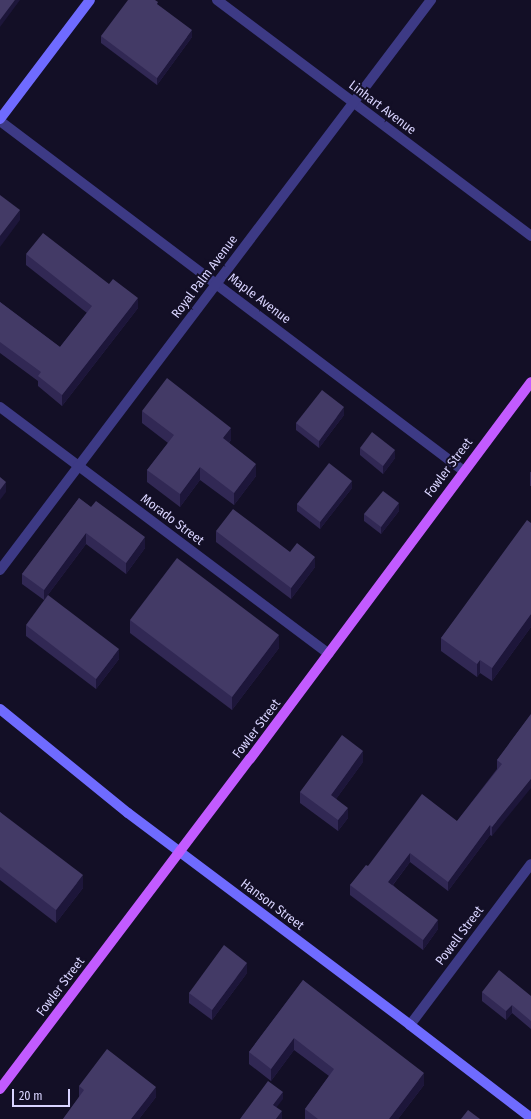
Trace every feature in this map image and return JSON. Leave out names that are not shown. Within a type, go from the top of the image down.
[{"type":"main road","name":"Fowler Street","points":[[0,1089],[329,654],[531,382]]},
{"type":"street","points":[[0,120],[90,0]]},
{"type":"street","name":"Linhart Avenue","points":[[217,0],[531,236]]},
{"type":"street","name":"Royal Palm Avenue","points":[[0,570],[431,0]]},
{"type":"street","name":"Maple Avenue","points":[[0,120],[464,471]]},
{"type":"street","name":"Morado Street","points":[[0,407],[289,626],[329,654]]},
{"type":"street","name":"Hanson Street","points":[[0,709],[128,813],[531,1118]]},
{"type":"street","name":"Powell Street","points":[[410,1025],[531,864]]},
{"type":"building","points":[[0,0],[15,0],[0,20]]},
{"type":"building","points":[[128,0],[155,0],[158,2],[157,4],[192,30],[157,78],[101,36]]},
{"type":"building","points":[[0,195],[20,210],[0,236]]},
{"type":"building","points":[[43,233],[109,284],[113,279],[138,298],[62,395],[38,376],[41,372],[0,342],[0,302],[60,347],[92,306],[26,254]]},
{"type":"building","points":[[167,378],[231,428],[223,438],[256,464],[234,493],[200,467],[180,494],[147,470],[174,435],[142,411]]},
{"type":"building","points":[[322,390],[344,407],[319,441],[296,423]]},
{"type":"building","points":[[372,432],[395,450],[383,466],[360,448]]},
{"type":"building","points":[[329,463],[352,481],[320,522],[297,504]]},
{"type":"building","points":[[0,477],[6,482],[0,490]]},
{"type":"building","points":[[383,491],[399,503],[381,527],[364,514]]},
{"type":"building","points":[[79,498],[91,507],[96,501],[145,537],[126,563],[86,533],[44,590],[22,574]]},
{"type":"building","points":[[233,509],[290,552],[297,543],[315,557],[291,588],[216,531]]},
{"type":"building","points":[[527,520],[531,523],[531,614],[492,668],[480,660],[477,664],[441,638]]},
{"type":"building","points":[[177,558],[279,635],[232,697],[130,620]]},
{"type":"building","points":[[48,595],[119,649],[96,679],[26,625]]},
{"type":"building","points":[[531,714],[531,779],[492,827],[490,825],[448,882],[410,853],[388,882],[438,920],[423,940],[350,885],[366,865],[368,866],[422,794],[457,821],[502,764],[497,760]]},
{"type":"building","points":[[342,735],[363,751],[331,795],[348,808],[338,820],[300,792]]},
{"type":"building","points":[[0,812],[83,875],[56,910],[0,867]]},
{"type":"building","points":[[224,945],[247,963],[212,1010],[189,993]]},
{"type":"building","points":[[499,970],[531,996],[531,1021],[512,1005],[506,1011],[482,992]]},
{"type":"building","points":[[303,980],[424,1073],[389,1119],[318,1119],[305,1109],[334,1069],[294,1038],[271,1069],[249,1052]]},
{"type":"building","points":[[107,1049],[156,1087],[131,1119],[63,1119],[84,1090],[79,1086]]},
{"type":"building","points":[[268,1081],[283,1092],[273,1105],[282,1111],[276,1119],[240,1119]]},
{"type":"building","points":[[468,1110],[480,1119],[461,1119]]}]
